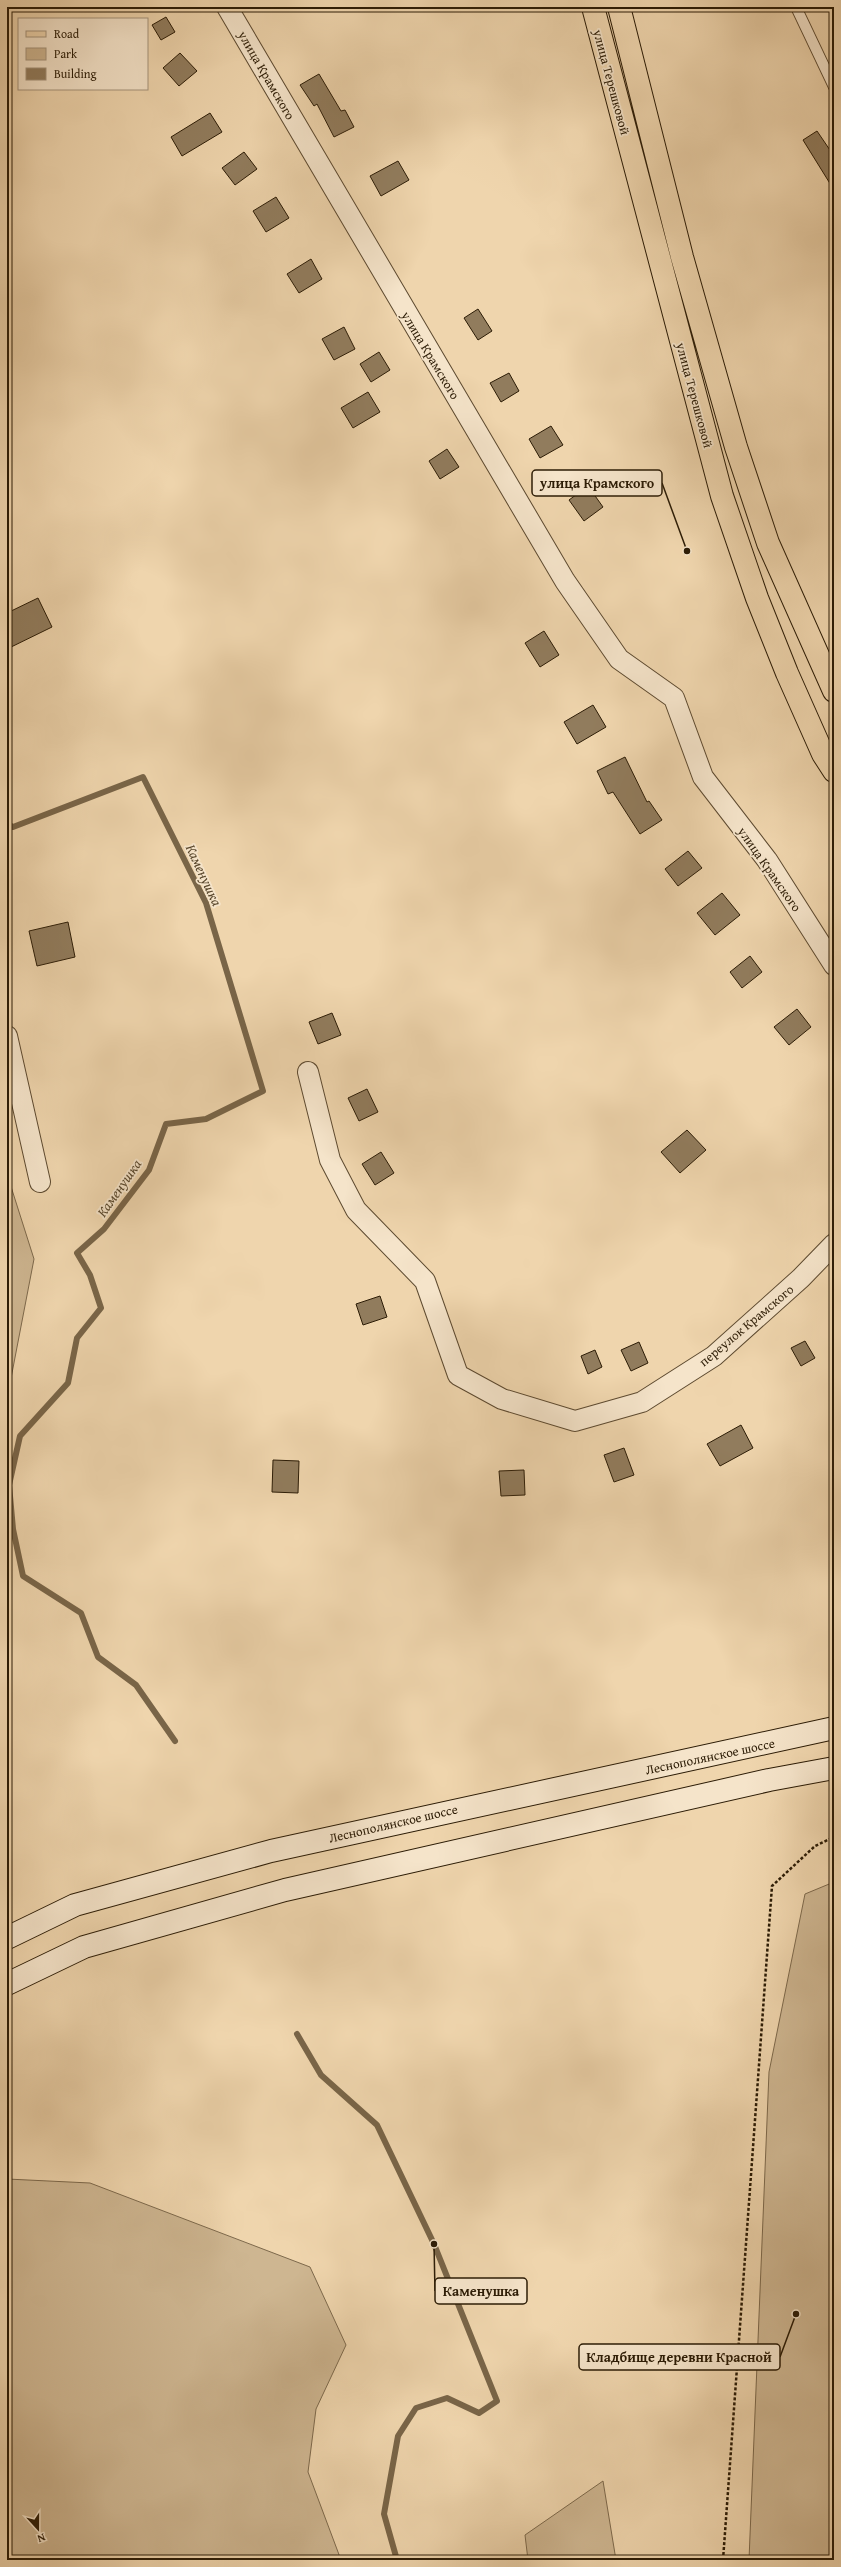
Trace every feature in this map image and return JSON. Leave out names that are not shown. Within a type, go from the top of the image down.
[{"type":"main road","name":"улица Терешковой","points":[[593,7],[722,496],[757,598],[786,673],[823,754],[834,771]]},
{"type":"main road","name":"улица Терешковой","points":[[619,7],[682,257],[736,447],[768,543],[834,691]]},
{"type":"main road","points":[[789,1739],[834,1723]]},
{"type":"main road","points":[[789,1739],[834,1728]]},
{"type":"main road","name":"Леснополянское шоссе","points":[[7,1938],[75,1905],[270,1851],[433,1814],[789,1739]]},
{"type":"main road","points":[[7,1984],[84,1947],[285,1890],[722,1791],[834,1768]]},
{"type":"street","name":"улица Крамского","points":[[226,7],[565,581],[619,659],[674,698],[703,777],[767,860],[834,965]]},
{"type":"street","points":[[7,1036],[40,1182]]},
{"type":"street","name":"переулок Крамского","points":[[308,1072],[330,1160],[356,1210],[425,1281],[458,1375],[502,1399],[575,1420],[642,1402],[714,1356],[801,1278],[834,1244]]},
{"type":"lane","points":[[796,7],[834,87]]},
{"type":"path","points":[[723,2560],[772,1886],[815,1846],[834,1837]]},
{"type":"green space","points":[[7,1174],[34,1259],[7,1399]]},
{"type":"green space","points":[[834,1882],[834,2556],[807,2560],[749,2560],[769,2072],[805,1894]]},
{"type":"green space","points":[[7,2179],[90,2183],[310,2267],[346,2345],[316,2409],[308,2472],[341,2560],[7,2560]]},
{"type":"green space","points":[[603,2481],[616,2560],[528,2560],[525,2535]]},
{"type":"building","points":[[166,17],[175,32],[161,40],[152,25]]},
{"type":"building","points":[[180,53],[197,71],[179,86],[163,68]]},
{"type":"building","points":[[319,74],[341,111],[345,110],[354,127],[334,137],[317,104],[314,106],[300,85]]},
{"type":"building","points":[[210,113],[222,132],[182,156],[171,137]]},
{"type":"building","points":[[817,131],[834,156],[834,190],[803,140]]},
{"type":"building","points":[[244,152],[257,169],[235,185],[222,168]]},
{"type":"building","points":[[398,161],[409,180],[381,196],[370,176]]},
{"type":"building","points":[[276,197],[289,218],[266,232],[253,211]]},
{"type":"building","points":[[311,259],[322,279],[299,293],[287,274]]},
{"type":"building","points":[[478,309],[492,331],[478,340],[464,318]]},
{"type":"building","points":[[344,327],[355,349],[334,360],[322,339]]},
{"type":"building","points":[[379,352],[390,370],[371,382],[360,364]]},
{"type":"building","points":[[509,373],[519,391],[501,402],[490,383]]},
{"type":"building","points":[[368,392],[380,412],[353,428],[341,408]]},
{"type":"building","points":[[551,426],[563,445],[540,458],[529,439]]},
{"type":"building","points":[[447,449],[459,467],[440,479],[429,461]]},
{"type":"building","points":[[588,486],[603,507],[584,521],[569,500]]},
{"type":"building","points":[[38,598],[52,627],[7,649],[7,613]]},
{"type":"building","points":[[544,631],[559,655],[540,667],[525,643]]},
{"type":"building","points":[[593,705],[606,727],[577,744],[564,722]]},
{"type":"building","points":[[625,757],[647,802],[649,801],[662,820],[640,834],[613,792],[608,794],[597,771]]},
{"type":"building","points":[[688,851],[702,868],[678,886],[665,869]]},
{"type":"building","points":[[722,893],[740,915],[715,935],[697,913]]},
{"type":"building","points":[[68,922],[75,957],[37,966],[29,931]]},
{"type":"building","points":[[750,956],[762,972],[742,988],[730,972]]},
{"type":"building","points":[[797,1009],[811,1027],[789,1045],[774,1027]]},
{"type":"building","points":[[332,1013],[341,1035],[318,1044],[309,1022]]},
{"type":"building","points":[[367,1089],[378,1112],[359,1121],[348,1098]]},
{"type":"building","points":[[687,1130],[706,1150],[680,1173],[661,1152]]},
{"type":"building","points":[[381,1152],[394,1173],[375,1185],[362,1164]]},
{"type":"building","points":[[380,1296],[387,1317],[363,1325],[356,1304]]},
{"type":"building","points":[[805,1341],[815,1358],[801,1366],[791,1348]]},
{"type":"building","points":[[639,1342],[648,1363],[631,1371],[621,1350]]},
{"type":"building","points":[[595,1350],[602,1367],[588,1374],[581,1356]]},
{"type":"building","points":[[741,1425],[753,1448],[720,1466],[707,1444]]},
{"type":"building","points":[[624,1448],[634,1475],[614,1482],[604,1455]]},
{"type":"building","points":[[273,1460],[299,1461],[298,1493],[272,1492]]},
{"type":"building","points":[[524,1470],[525,1495],[501,1496],[499,1471]]},
{"type":"waterway","name":"Каменушка","points":[[7,824],[13,827],[143,777],[206,903],[263,1091],[206,1119],[166,1124],[149,1170],[104,1229],[77,1253],[90,1275],[101,1308],[77,1338],[68,1383],[20,1436],[9,1485],[13,1529],[23,1576],[81,1613],[98,1657],[136,1685],[175,1741]]},
{"type":"waterway","name":"Каменушка","points":[[297,2034],[321,2075],[377,2125],[434,2244],[497,2401],[479,2413],[447,2398],[416,2408],[398,2436],[384,2514],[397,2560]]},
{"type":"place","name":"улица Крамского","points":[[687,551]]},
{"type":"place","name":"Каменушка","points":[[434,2244]]},
{"type":"place","name":"Кладбище деревни Красной","points":[[796,2314]]}]
